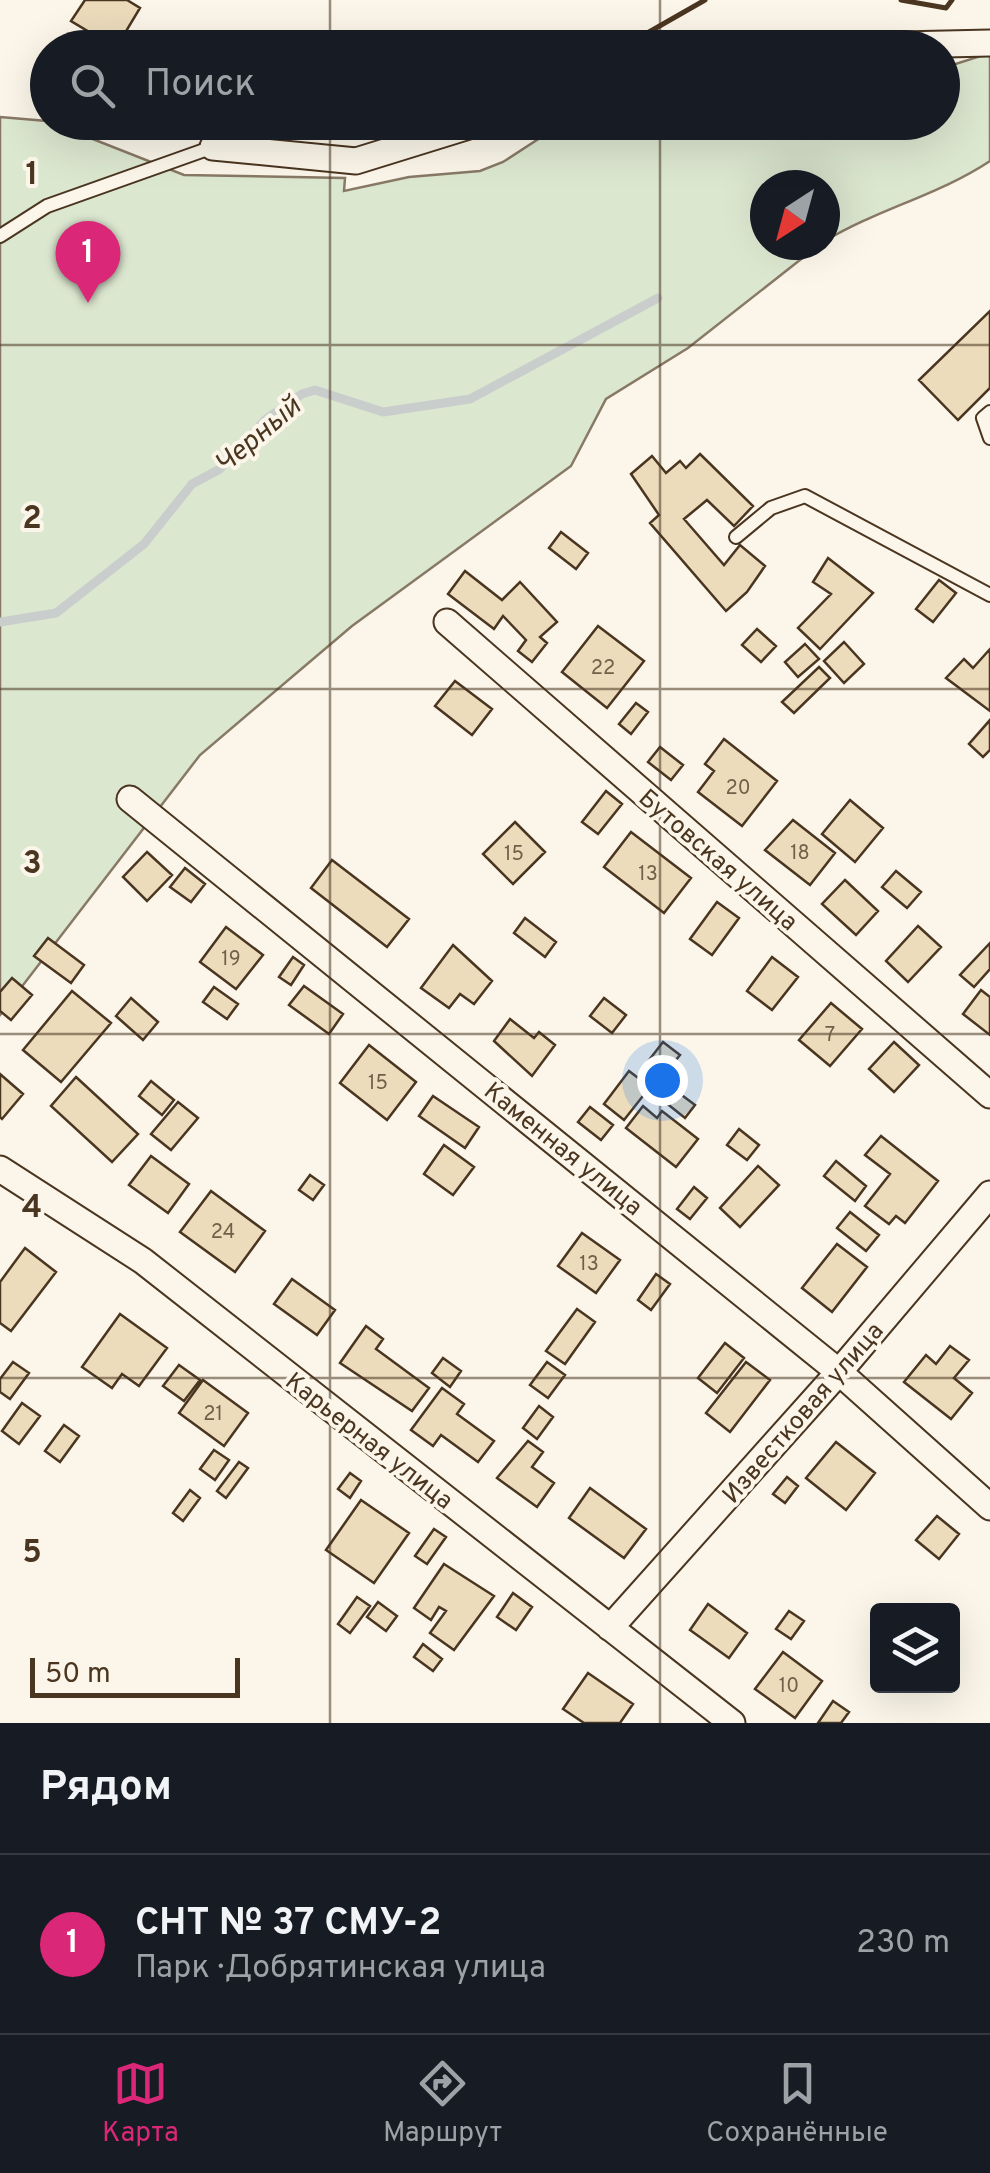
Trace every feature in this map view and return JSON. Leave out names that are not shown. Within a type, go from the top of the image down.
[{"type":"street","points":[[960,44],[990,43]]},
{"type":"street","points":[[213,147],[356,161],[424,140]]},
{"type":"street","name":"Бутовская улица","points":[[447,622],[990,1095]]},
{"type":"street","name":"Каменная улица","points":[[130,799],[839,1372],[990,1507]]},
{"type":"street","name":"Карьерная улица","points":[[0,1169],[143,1261],[732,1723]]},
{"type":"street","name":"Известковая улица","points":[[610,1628],[839,1372],[990,1194]]},
{"type":"lane","points":[[0,236],[47,206],[213,147]]},
{"type":"lane","points":[[990,412],[983,418],[990,438]]},
{"type":"lane","points":[[736,537],[770,508],[805,496],[990,596]]},
{"type":"green space","points":[[990,53],[990,161],[950,183],[840,233],[840,170],[750,170],[750,260],[800,260],[688,348],[606,399],[571,466],[352,626],[200,755],[0,1015],[0,117],[30,120],[30,140],[95,140],[184,175],[345,178],[344,191],[409,177],[480,171],[503,162],[537,140],[960,140],[960,63]]},
{"type":"building","points":[[85,0],[127,0],[140,8],[127,30],[86,30],[71,21]]},
{"type":"building","points":[[990,311],[990,388],[958,420],[919,380]]},
{"type":"building","points":[[700,454],[753,506],[734,526],[707,500],[684,519],[724,565],[740,545],[765,566],[747,592],[726,611],[650,523],[659,515],[631,474],[652,456],[666,473],[680,461],[686,468]]},
{"type":"building","points":[[561,532],[588,553],[576,569],[549,548]]},
{"type":"building","points":[[828,558],[873,593],[820,649],[798,628],[831,594],[813,582]]},
{"type":"building","points":[[465,571],[502,600],[520,582],[557,622],[540,637],[547,643],[532,662],[518,651],[526,640],[503,616],[494,629],[448,594]]},
{"type":"building","points":[[939,580],[956,593],[933,622],[916,609]]},
{"type":"building","points":[[598,626],[644,661],[607,708],[562,672]]},
{"type":"building","points":[[757,629],[776,646],[761,662],[742,645]]},
{"type":"building","points":[[844,642],[864,664],[844,683],[824,661]]},
{"type":"building","points":[[805,644],[819,659],[798,677],[785,662]]},
{"type":"building","points":[[990,649],[990,711],[946,678],[964,659],[973,668]]},
{"type":"building","points":[[819,667],[830,678],[794,713],[782,702]]},
{"type":"building","points":[[455,681],[492,709],[472,735],[435,706]]},
{"type":"building","points":[[636,703],[648,712],[631,734],[619,724]]},
{"type":"building","points":[[990,720],[990,750],[983,757],[969,744]]},
{"type":"building","points":[[724,739],[777,781],[742,826],[698,792],[714,771],[705,764]]},
{"type":"building","points":[[660,747],[683,765],[671,780],[648,762]]},
{"type":"building","points":[[606,791],[622,804],[598,834],[582,822]]},
{"type":"building","points":[[850,800],[883,828],[855,862],[822,834]]},
{"type":"building","points":[[793,820],[835,853],[810,885],[765,850]]},
{"type":"building","points":[[515,822],[545,852],[513,884],[483,854]]},
{"type":"building","points":[[631,832],[691,878],[664,913],[604,867]]},
{"type":"building","points":[[147,852],[172,875],[147,901],[123,877]]},
{"type":"building","points":[[332,860],[409,919],[387,947],[311,888]]},
{"type":"building","points":[[185,868],[205,884],[191,902],[170,887]]},
{"type":"building","points":[[896,871],[921,892],[907,908],[882,887]]},
{"type":"building","points":[[845,880],[878,911],[856,935],[822,904]]},
{"type":"building","points":[[717,902],[739,918],[712,955],[690,939]]},
{"type":"building","points":[[525,918],[556,942],[545,957],[514,933]]},
{"type":"building","points":[[918,926],[941,947],[908,982],[886,961]]},
{"type":"building","points":[[226,927],[263,955],[236,989],[200,962]]},
{"type":"building","points":[[48,938],[84,965],[71,983],[34,956]]},
{"type":"building","points":[[990,943],[990,969],[974,987],[960,975]]},
{"type":"building","points":[[453,945],[492,981],[474,1004],[460,994],[449,1008],[421,988]]},
{"type":"building","points":[[293,957],[304,965],[291,985],[279,977]]},
{"type":"building","points":[[772,957],[798,977],[772,1010],[747,991]]},
{"type":"building","points":[[12,978],[32,995],[11,1020],[0,1011],[0,992]]},
{"type":"building","points":[[304,986],[343,1014],[329,1034],[289,1005]]},
{"type":"building","points":[[214,987],[238,1004],[227,1019],[203,1002]]},
{"type":"building","points":[[981,990],[990,997],[990,1035],[963,1014]]},
{"type":"building","points":[[72,991],[111,1023],[61,1082],[23,1050]]},
{"type":"building","points":[[131,998],[158,1022],[143,1040],[116,1016]]},
{"type":"building","points":[[604,998],[626,1015],[612,1033],[590,1016]]},
{"type":"building","points":[[831,1003],[862,1029],[830,1066],[799,1040]]},
{"type":"building","points":[[510,1019],[534,1038],[539,1032],[555,1045],[532,1076],[494,1041]]},
{"type":"building","points":[[663,1042],[680,1055],[662,1077],[646,1064]]},
{"type":"building","points":[[894,1042],[919,1065],[894,1092],[869,1069]]},
{"type":"building","points":[[369,1045],[416,1082],[387,1120],[340,1083]]},
{"type":"building","points":[[629,1071],[650,1087],[624,1120],[604,1104]]},
{"type":"building","points":[[0,1074],[23,1094],[2,1119],[0,1117]]},
{"type":"building","points":[[76,1077],[138,1134],[112,1162],[51,1106]]},
{"type":"building","points":[[151,1081],[174,1100],[162,1115],[139,1096]]},
{"type":"building","points":[[675,1090],[695,1105],[685,1118],[665,1102]]},
{"type":"building","points":[[433,1096],[479,1127],[465,1148],[419,1116]]},
{"type":"building","points":[[178,1102],[198,1118],[171,1150],[151,1134]]},
{"type":"building","points":[[643,1106],[657,1118],[662,1111],[698,1139],[676,1167],[626,1128]]},
{"type":"building","points":[[590,1107],[613,1125],[601,1140],[578,1122]]},
{"type":"building","points":[[739,1129],[759,1145],[747,1160],[727,1145]]},
{"type":"building","points":[[881,1136],[938,1181],[905,1223],[896,1216],[889,1224],[865,1206],[890,1174],[865,1155]]},
{"type":"building","points":[[444,1145],[474,1167],[453,1195],[424,1174]]},
{"type":"building","points":[[151,1156],[189,1184],[168,1213],[129,1185]]},
{"type":"building","points":[[836,1161],[866,1186],[855,1201],[824,1176]]},
{"type":"building","points":[[758,1166],[779,1185],[740,1227],[720,1208]]},
{"type":"building","points":[[310,1175],[324,1185],[313,1200],[299,1190]]},
{"type":"building","points":[[694,1187],[707,1198],[690,1219],[677,1209]]},
{"type":"building","points":[[211,1191],[265,1231],[235,1272],[180,1232]]},
{"type":"building","points":[[850,1212],[879,1235],[866,1251],[837,1228]]},
{"type":"building","points":[[582,1233],[620,1260],[596,1293],[558,1266]]},
{"type":"building","points":[[837,1244],[867,1267],[832,1312],[802,1288]]},
{"type":"building","points":[[25,1248],[56,1272],[11,1331],[0,1323],[0,1282]]},
{"type":"building","points":[[656,1274],[670,1284],[651,1310],[638,1300]]},
{"type":"building","points":[[292,1279],[335,1310],[317,1335],[274,1304]]},
{"type":"building","points":[[577,1309],[595,1322],[565,1364],[546,1351]]},
{"type":"building","points":[[120,1314],[167,1348],[139,1386],[122,1374],[112,1388],[82,1367]]},
{"type":"building","points":[[366,1326],[383,1339],[376,1349],[429,1388],[412,1411],[340,1363]]},
{"type":"building","points":[[725,1343],[744,1358],[717,1393],[698,1378]]},
{"type":"building","points":[[950,1346],[969,1360],[954,1378],[972,1393],[951,1419],[904,1382],[926,1355],[936,1364]]},
{"type":"building","points":[[443,1358],[461,1371],[450,1387],[432,1373]]},
{"type":"building","points":[[13,1362],[29,1373],[10,1399],[0,1392],[0,1379]]},
{"type":"building","points":[[547,1362],[565,1375],[548,1398],[530,1385]]},
{"type":"building","points":[[746,1362],[770,1380],[730,1432],[706,1413]]},
{"type":"building","points":[[179,1365],[200,1380],[184,1401],[163,1386]]},
{"type":"building","points":[[203,1380],[248,1413],[224,1446],[179,1413]]},
{"type":"building","points":[[442,1388],[464,1404],[457,1414],[494,1441],[478,1462],[441,1435],[433,1446],[411,1430]]},
{"type":"building","points":[[22,1403],[40,1416],[19,1444],[2,1431]]},
{"type":"building","points":[[539,1406],[553,1417],[537,1439],[523,1428]]},
{"type":"building","points":[[64,1425],[79,1436],[60,1462],[45,1451]]},
{"type":"building","points":[[528,1441],[543,1452],[532,1467],[554,1483],[537,1507],[497,1478]]},
{"type":"building","points":[[836,1442],[875,1473],[846,1510],[806,1478]]},
{"type":"building","points":[[214,1450],[229,1460],[215,1480],[200,1469]]},
{"type":"building","points":[[239,1462],[248,1468],[226,1498],[217,1491]]},
{"type":"building","points":[[350,1473],[361,1481],[350,1498],[338,1489]]},
{"type":"building","points":[[787,1477],[798,1486],[785,1503],[773,1494]]},
{"type":"building","points":[[590,1488],[646,1529],[624,1558],[569,1518]]},
{"type":"building","points":[[190,1490],[200,1498],[183,1521],[173,1513]]},
{"type":"building","points":[[361,1500],[409,1533],[374,1583],[326,1550]]},
{"type":"building","points":[[937,1516],[959,1534],[939,1559],[916,1540]]},
{"type":"building","points":[[434,1529],[446,1537],[427,1564],[415,1556]]},
{"type":"building","points":[[444,1564],[494,1596],[454,1650],[430,1633],[446,1611],[439,1607],[431,1620],[414,1608]]},
{"type":"building","points":[[513,1593],[532,1607],[516,1630],[497,1617]]},
{"type":"building","points":[[357,1597],[370,1606],[350,1633],[338,1624]]},
{"type":"building","points":[[378,1602],[397,1616],[386,1631],[367,1617]]},
{"type":"building","points":[[708,1604],[747,1633],[729,1658],[690,1630]]},
{"type":"building","points":[[789,1611],[804,1621],[791,1639],[776,1629]]},
{"type":"building","points":[[423,1644],[442,1659],[433,1671],[414,1657]]},
{"type":"building","points":[[783,1652],[822,1681],[795,1718],[755,1689]]},
{"type":"building","points":[[588,1673],[633,1704],[620,1723],[584,1723],[563,1709]]},
{"type":"building","points":[[833,1701],[849,1712],[841,1723],[818,1723]]},
{"type":"waterway","name":"Черный","points":[[0,622],[56,613],[144,544],[192,484],[220,469],[265,420],[302,394],[315,390],[383,412],[470,399],[658,298]]},
{"type":"wall","points":[[652,30],[705,0]]},
{"type":"wall","points":[[901,0],[946,8],[952,0]]},
{"type":"place","name":"СНТ № 37 СМУ-2","points":[[88,303]]}]
